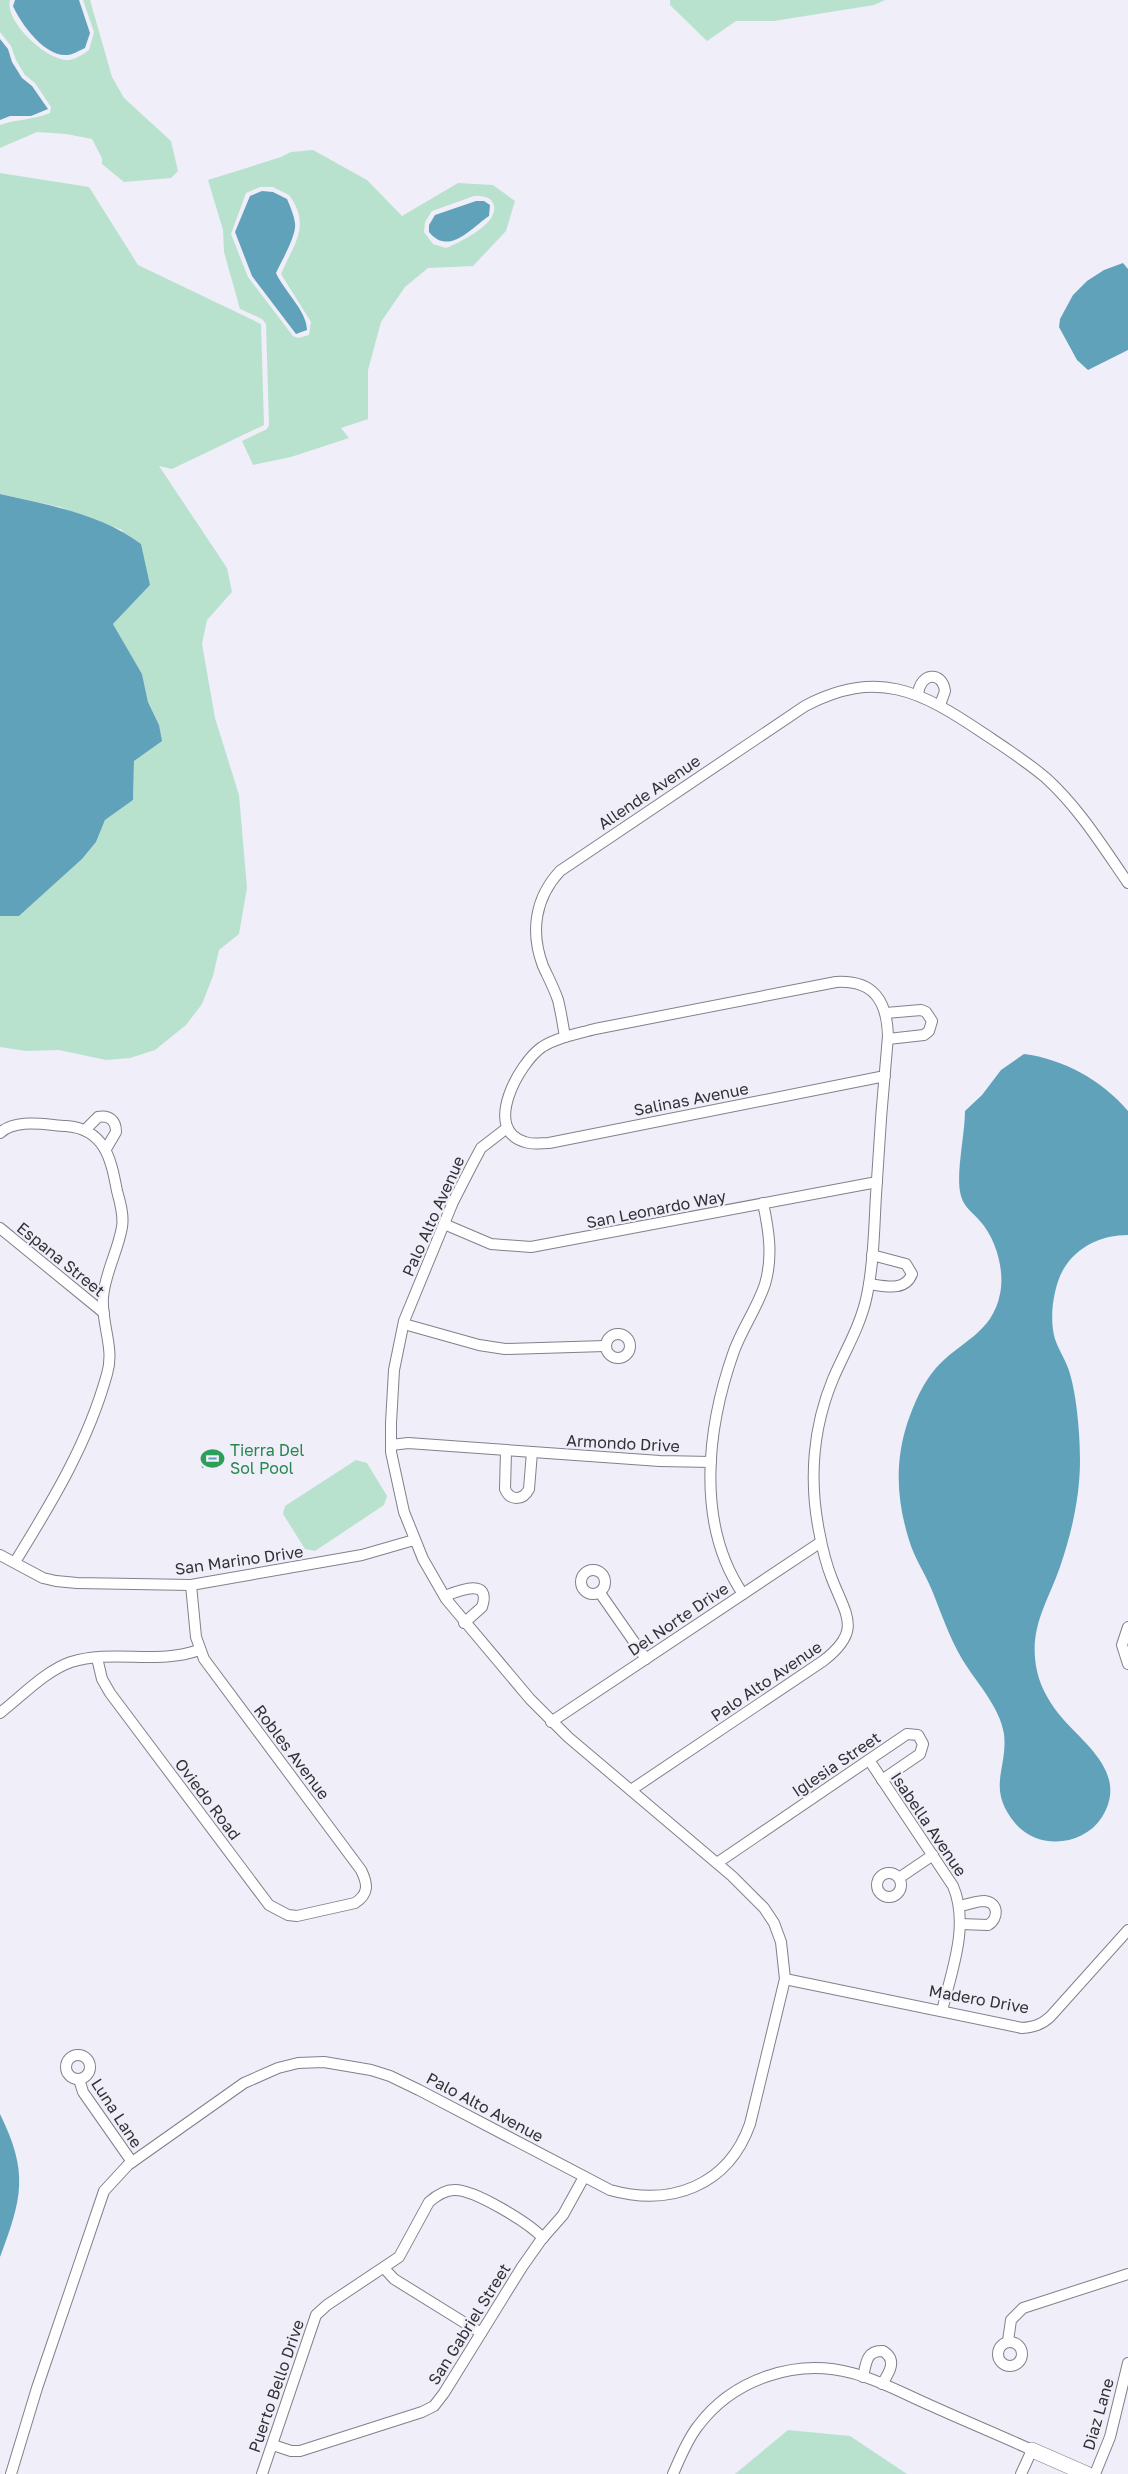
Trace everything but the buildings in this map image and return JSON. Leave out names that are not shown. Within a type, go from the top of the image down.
[{"type":"street","points":[[918,694],[920,684],[924,679],[936,677],[944,685],[945,691],[940,705]]},
{"type":"street","name":"Allende Avenue","points":[[565,1037],[557,999],[538,951],[535,937],[535,922],[539,904],[545,890],[560,871],[795,712],[824,696],[844,690],[870,687],[892,688],[918,694],[940,705],[1047,779],[1079,814],[1128,883]]},
{"type":"street","points":[[507,1128],[505,1115],[508,1100],[519,1072],[541,1048],[565,1037],[836,982],[848,982],[863,986],[880,999],[886,1013],[921,1011],[930,1016],[932,1021],[929,1031],[924,1035],[888,1039]]},
{"type":"street","name":"Palo Alto Avenue","points":[[631,1790],[823,1661],[844,1642],[849,1623],[848,1614],[830,1576],[821,1542],[814,1498],[816,1440],[827,1396],[856,1330],[869,1284],[888,1039],[886,1013]]},
{"type":"street","name":"Salinas Avenue","points":[[507,1128],[513,1136],[524,1142],[549,1143],[885,1076]]},
{"type":"street","points":[[85,1130],[98,1117],[109,1117],[114,1121],[116,1132],[106,1149]]},
{"type":"street","points":[[0,1133],[9,1126],[31,1124],[85,1130],[106,1149],[123,1220],[103,1296],[110,1346],[107,1374],[82,1445],[66,1478],[15,1562]]},
{"type":"street","name":"Palo Alto Avenue","points":[[11,2474],[104,2191],[114,2177],[132,2162],[236,2089],[262,2074],[298,2064],[324,2062],[390,2076],[610,2190],[655,2198],[690,2188],[721,2169],[745,2139],[785,1979],[781,1942],[774,1923],[750,1893],[717,1863],[551,1722],[464,1623],[445,1596],[414,1539],[404,1512],[391,1444],[394,1370],[404,1324],[415,1290],[481,1148],[507,1128]]},
{"type":"street","name":"San Leonardo Way","points":[[444,1224],[491,1244],[531,1247],[877,1182]]},
{"type":"street","points":[[743,1594],[726,1566],[718,1544],[713,1518],[711,1462],[716,1417],[724,1382],[740,1336],[764,1286],[769,1263],[770,1242],[763,1203]]},
{"type":"street","name":"Espana Street","points":[[0,1228],[104,1313]]},
{"type":"street","points":[[869,1284],[900,1286],[908,1282],[912,1274],[906,1264],[872,1255]]},
{"type":"street","points":[[404,1324],[479,1345],[505,1349],[605,1346]]},
{"type":"street","name":"Armondo Drive","points":[[391,1444],[408,1443],[711,1462]]},
{"type":"street","points":[[506,1450],[505,1489],[507,1494],[517,1498],[526,1494],[529,1489],[532,1452]]},
{"type":"street","name":"San Marino Drive","points":[[0,1555],[43,1578],[60,1581],[130,1585],[191,1585],[340,1559],[414,1539]]},
{"type":"street","name":"Del Norte Drive","points":[[551,1722],[821,1542]]},
{"type":"street","name":"Robles Avenue","points":[[191,1585],[199,1650],[367,1881],[367,1889],[363,1898],[355,1903],[326,1909]]},
{"type":"street","points":[[445,1596],[469,1587],[480,1590],[483,1596],[482,1607],[464,1623]]},
{"type":"street","points":[[600,1593],[646,1659]]},
{"type":"street","points":[[1128,1626],[1122,1645],[1128,1664]]},
{"type":"street","points":[[0,1713],[60,1667],[72,1662],[97,1658],[166,1657],[199,1650]]},
{"type":"street","name":"Oviedo Road","points":[[97,1658],[102,1679],[110,1693],[268,1905],[288,1915],[297,1916],[326,1909]]},
{"type":"street","name":"Iglesia Street","points":[[717,1863],[907,1734],[918,1735],[921,1739],[920,1754],[882,1780]]},
{"type":"street","name":"Isabella Avenue","points":[[869,1760],[953,1886],[959,1906],[960,1924],[942,2011]]},
{"type":"street","points":[[899,1878],[933,1855]]},
{"type":"street","points":[[959,1906],[986,1901],[991,1903],[997,1912],[996,1918],[988,1925],[960,1924]]},
{"type":"street","name":"Madero Drive","points":[[785,1979],[1022,2028],[1038,2026],[1050,2017],[1128,1930]]},
{"type":"street","name":"Luna Lane","points":[[79,2079],[83,2092],[132,2162]]},
{"type":"street","name":"San Gabriel Street","points":[[273,2445],[291,2451],[300,2451],[428,2409],[444,2393],[543,2238],[562,2216],[584,2176]]},
{"type":"street","name":"Puerto Bello Drive","points":[[262,2474],[316,2315],[327,2305],[399,2257],[429,2202],[444,2192],[453,2190],[470,2193],[529,2224],[543,2238]]},
{"type":"street","points":[[384,2268],[394,2278],[481,2333]]},
{"type":"street","points":[[1008,2341],[1011,2320],[1023,2308],[1128,2274]]},
{"type":"street","points":[[863,2377],[868,2357],[872,2353],[883,2351],[891,2359],[892,2365],[882,2384]]},
{"type":"street","name":"Diaz Lane","points":[[1095,2474],[1110,2437],[1128,2362]]},
{"type":"street","points":[[673,2474],[697,2427],[711,2410],[742,2388],[763,2378],[802,2368],[838,2370],[882,2384],[1087,2474]]},
{"type":"street","points":[[1021,2474],[1032,2450]]},
{"type":"green space","points":[[0,0],[10,0],[10,9],[20,28],[39,47],[59,59],[68,60],[89,50],[94,32],[83,0],[90,0],[112,77],[124,98],[171,141],[178,171],[171,178],[124,182],[102,164],[102,158],[92,139],[66,134],[37,132],[0,148],[0,125],[50,113],[51,107],[35,83],[25,75],[11,46],[0,32]]},
{"type":"green space","points":[[670,0],[885,0],[874,5],[774,21],[736,21],[707,41],[670,5]]},
{"type":"green space","points":[[313,150],[367,180],[402,216],[458,183],[493,185],[515,201],[506,231],[473,266],[428,268],[405,287],[381,322],[368,370],[368,419],[341,428],[349,438],[291,457],[253,465],[242,441],[267,429],[269,425],[266,324],[262,319],[240,309],[224,252],[223,230],[208,180],[291,152]],"holes":[[[260,187],[273,187],[289,195],[296,206],[300,226],[295,244],[281,274],[311,322],[309,335],[298,338],[293,336],[248,277],[231,234],[246,193]],[[474,196],[491,200],[494,213],[490,219],[477,232],[446,248],[433,244],[424,232],[425,222],[432,211]]]},
{"type":"green space","points":[[0,173],[89,187],[138,265],[261,324],[264,425],[172,469],[159,466],[227,568],[232,592],[207,620],[202,644],[215,718],[239,795],[247,888],[239,934],[219,950],[213,976],[202,1004],[186,1025],[155,1050],[130,1058],[106,1060],[59,1050],[26,1051],[0,1047],[0,916],[19,916],[82,859],[96,842],[105,820],[133,800],[134,761],[159,725],[148,702],[142,674],[113,624],[150,585],[122,530],[60,507],[0,494]]},
{"type":"green space","points":[[356,1460],[367,1463],[387,1496],[384,1505],[315,1551],[305,1549],[283,1514],[285,1506]]},
{"type":"green space","points":[[788,2430],[850,2436],[907,2474],[735,2474]]},
{"type":"water","points":[[15,0],[79,0],[90,33],[85,48],[67,55],[50,51],[22,22],[13,6]]},
{"type":"water","points":[[0,39],[8,49],[12,62],[22,78],[32,86],[48,109],[31,116],[10,116],[0,120]]},
{"type":"water","points":[[262,191],[273,192],[287,199],[292,211],[295,228],[276,273],[306,323],[307,330],[296,334],[252,276],[235,232],[250,196]]},
{"type":"water","points":[[476,201],[484,201],[490,205],[489,216],[467,233],[452,241],[444,241],[437,239],[429,232],[429,225],[435,215]]},
{"type":"water","points":[[1123,263],[1128,269],[1128,350],[1088,370],[1077,360],[1059,327],[1060,319],[1073,295],[1087,281],[1104,270]]},
{"type":"water","points":[[0,494],[92,518],[141,544],[150,585],[113,624],[142,674],[148,702],[159,725],[162,741],[134,761],[133,800],[105,820],[96,842],[82,859],[19,916],[0,916]]},
{"type":"water","points":[[1024,1054],[1053,1061],[1081,1073],[1106,1090],[1128,1111],[1128,1235],[1100,1240],[1075,1254],[1063,1270],[1053,1304],[1053,1331],[1069,1370],[1075,1394],[1080,1473],[1072,1527],[1060,1567],[1040,1617],[1035,1656],[1039,1678],[1047,1696],[1063,1719],[1101,1762],[1110,1788],[1109,1802],[1094,1827],[1072,1839],[1060,1841],[1035,1838],[1024,1832],[1006,1811],[1000,1789],[1004,1746],[1002,1724],[993,1704],[957,1651],[913,1551],[906,1531],[899,1485],[903,1439],[923,1387],[945,1359],[983,1328],[996,1308],[1001,1285],[998,1255],[986,1228],[966,1207],[959,1188],[965,1111],[982,1095],[1001,1070]]},
{"type":"water","name":"Tierra Del Sol Pool","points":[[222,1451],[224,1464],[202,1468],[200,1455]]},
{"type":"water","points":[[0,2114],[15,2153],[19,2170],[19,2185],[13,2218],[0,2257]]},
{"type":"place","name":"Tierra Del Sol Pool","points":[[212,1459]]}]
